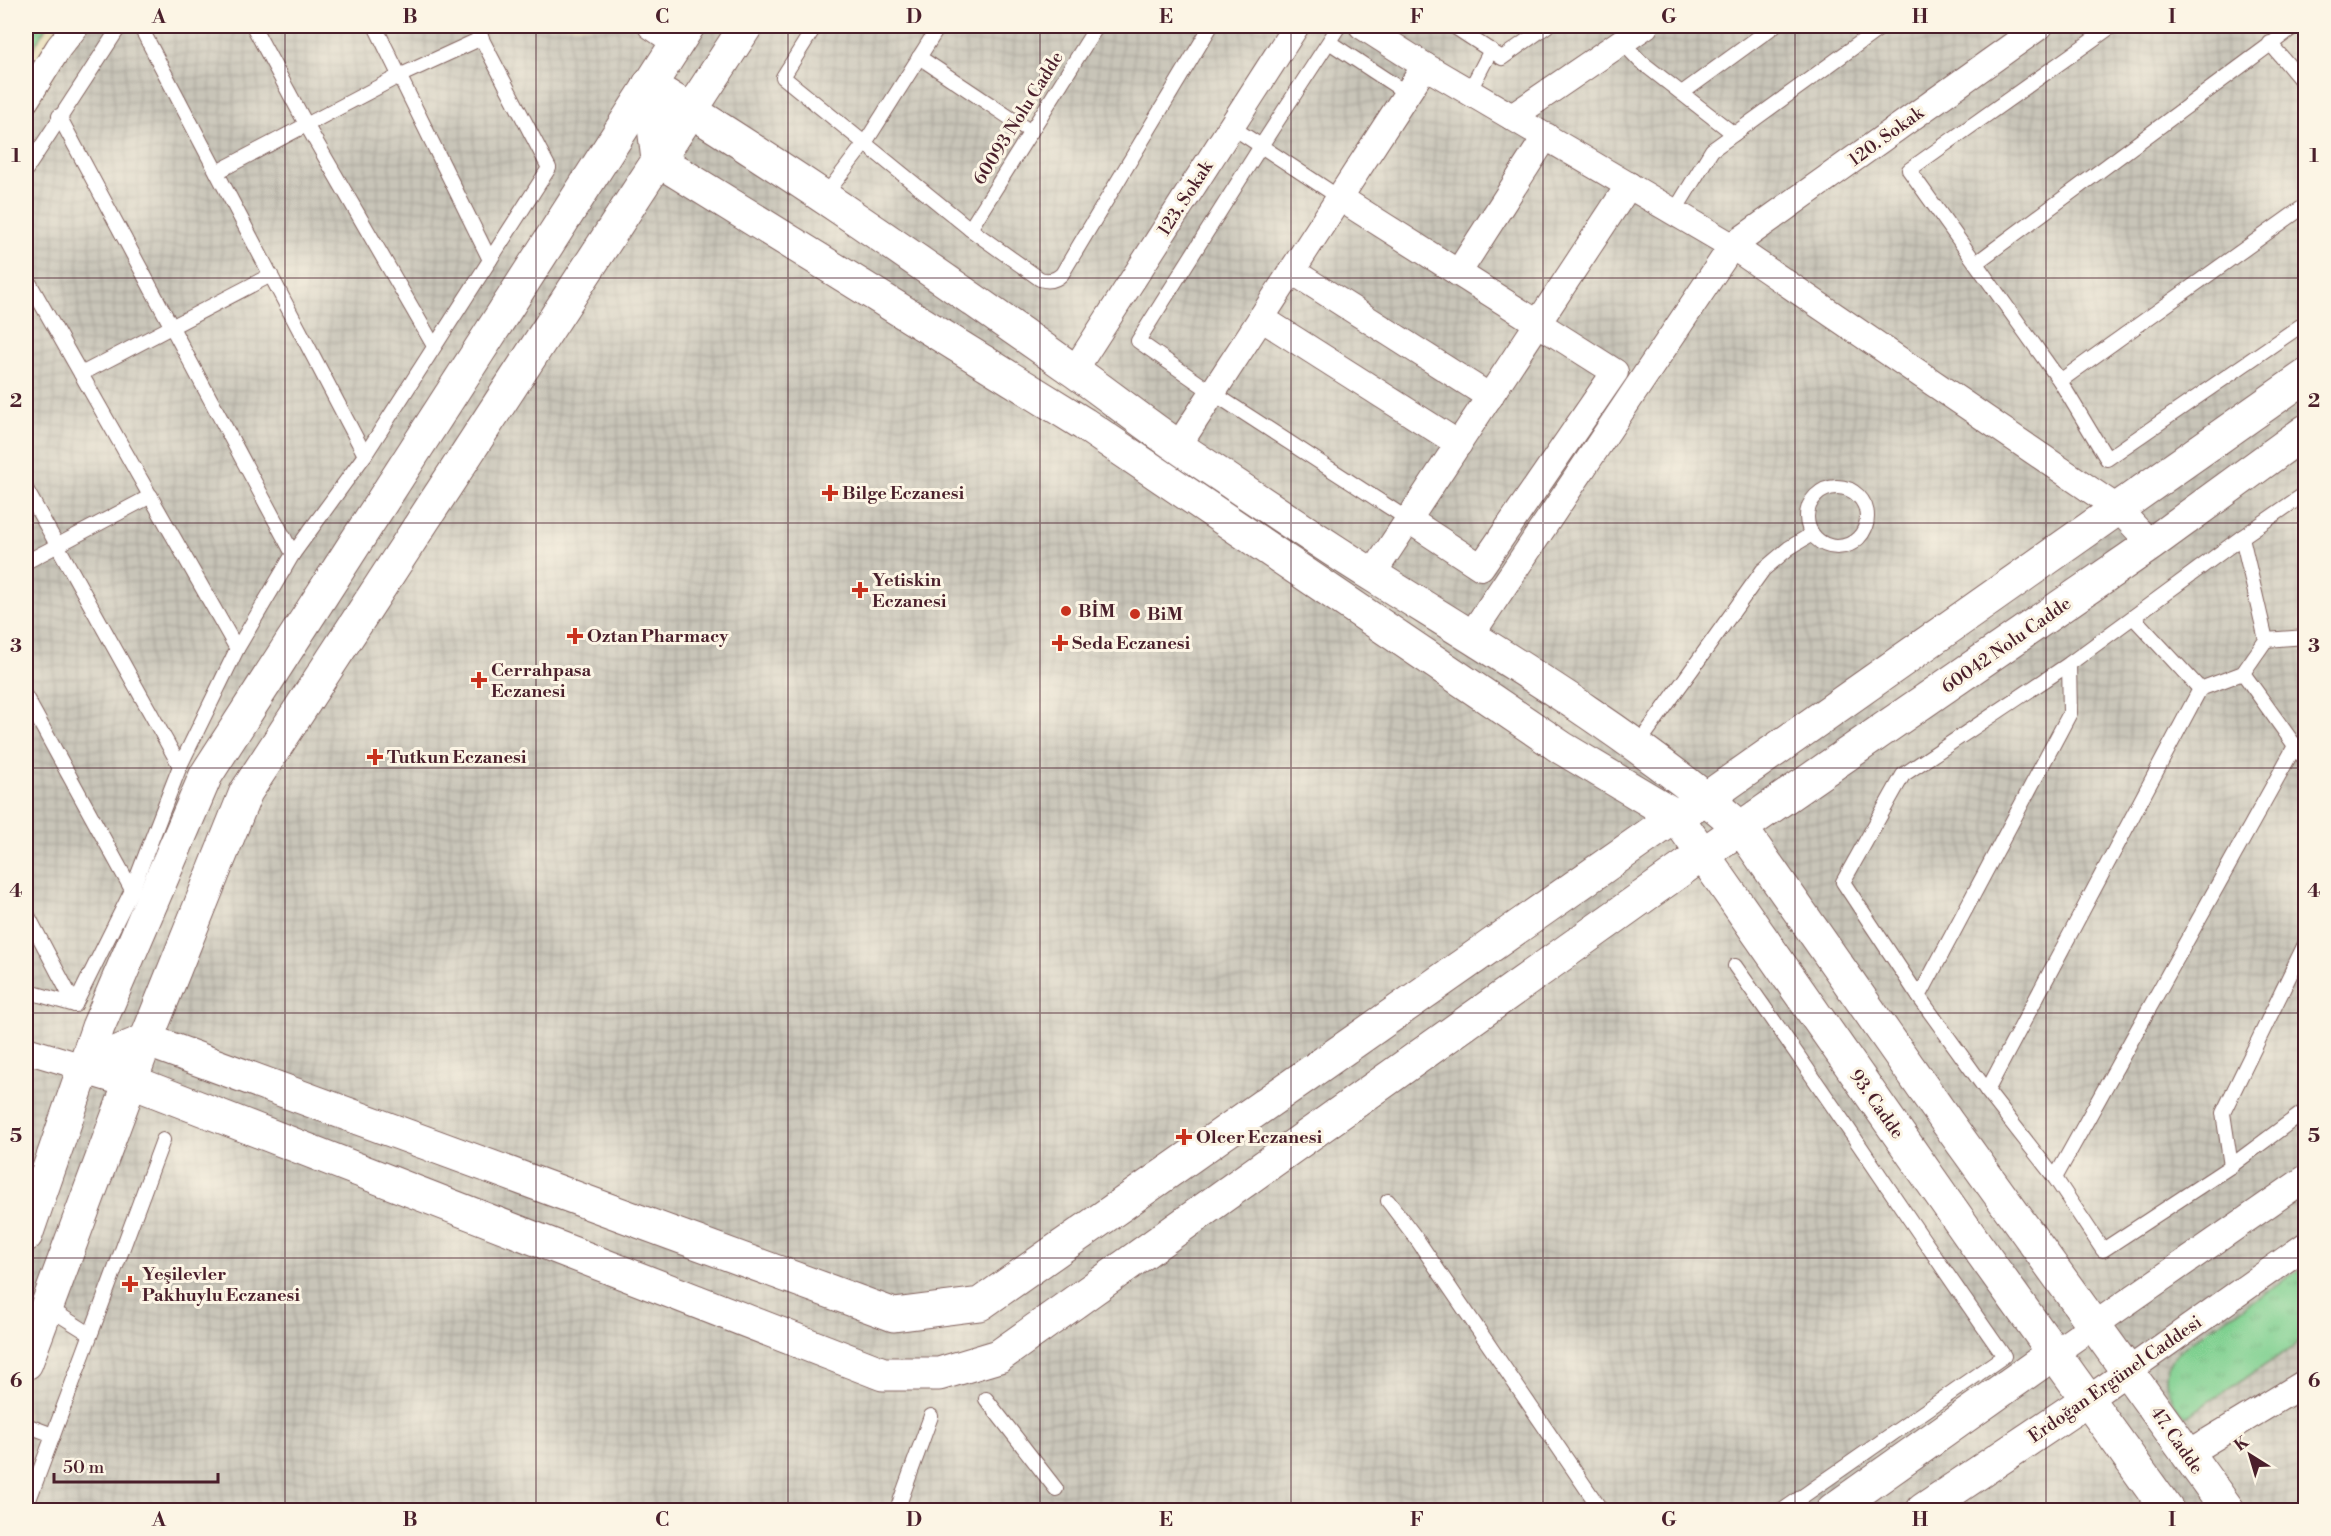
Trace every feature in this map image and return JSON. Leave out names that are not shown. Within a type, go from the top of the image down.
[{"type":"street","points":[[26,100],[59,47],[76,26]]},
{"type":"street","points":[[26,1363],[146,1040],[246,792],[746,26]]},
{"type":"street","name":"123. Sokak","points":[[1074,371],[1296,26]]},
{"type":"street","points":[[1362,26],[1425,66],[1732,246],[2117,508],[2151,544]]},
{"type":"street","points":[[1512,117],[1644,26]]},
{"type":"street","name":"120. Sokak","points":[[1732,246],[2012,34],[2040,26]]},
{"type":"street","points":[[26,1235],[83,1067],[206,775],[649,85],[672,31]]},
{"type":"street","points":[[1178,446],[1425,66]]},
{"type":"street","points":[[649,85],[658,160]]},
{"type":"street","name":"47. Cadde","points":[[649,85],[823,198],[1074,371],[1178,446],[1372,575],[1471,635],[1637,746],[1707,798],[1741,828],[2093,1325],[2228,1510]]},
{"type":"street","points":[[1458,273],[1546,136]]},
{"type":"street","points":[[658,160],[1084,424],[1562,748],[1676,816]]},
{"type":"street","points":[[1372,575],[1629,185]]},
{"type":"street","points":[[1340,198],[1615,372],[1481,567],[1409,520]]},
{"type":"street","points":[[1471,635],[1732,246]]},
{"type":"street","points":[[1292,271],[1490,397]]},
{"type":"street","points":[[1261,318],[1459,444]]},
{"type":"street","points":[[26,1050],[83,1067],[146,1040],[894,1315],[980,1304],[1676,816],[1707,798],[2306,376]]},
{"type":"street","name":"60042 Nolu Cadde","points":[[83,1067],[130,1082],[883,1374],[939,1374],[999,1356],[1703,854],[2151,544],[2306,431]]},
{"type":"street","name":"93. Cadde","points":[[1676,816],[2087,1400]]},
{"type":"street","points":[[1833,1510],[2093,1325],[2306,1178]]},
{"type":"street","name":"Erdoğan Ergünel Caddesi","points":[[1923,1510],[2087,1400],[2306,1245]]},
{"type":"street","points":[[2187,1454],[2306,1382]]},
{"type":"street","points":[[2087,1400],[2158,1508]]},
{"type":"lane","points":[[26,170],[59,116],[120,26]]},
{"type":"lane","points":[[140,26],[365,454]]},
{"type":"lane","points":[[253,26],[307,126],[434,346]]},
{"type":"lane","points":[[375,26],[490,260]]},
{"type":"lane","points":[[75,1005],[132,890],[180,766],[237,649],[293,554],[365,454],[549,168],[475,26]]},
{"type":"lane","points":[[815,26],[783,77],[970,229],[1046,281],[1058,278],[1211,26]]},
{"type":"lane","points":[[823,198],[865,143],[939,26]]},
{"type":"lane","name":"60093 Nolu Cadde","points":[[970,229],[1097,26]]},
{"type":"lane","points":[[1339,26],[1138,342],[1409,520]]},
{"type":"lane","points":[[1453,26],[1502,58],[1547,26]]},
{"type":"lane","points":[[1682,93],[1774,26]]},
{"type":"lane","points":[[1674,212],[1712,150],[1880,26]]},
{"type":"lane","points":[[2112,26],[1909,170],[2060,381],[2107,459],[2306,322]]},
{"type":"lane","points":[[1976,263],[2295,26]]},
{"type":"lane","points":[[217,172],[399,75],[482,38]]},
{"type":"lane","points":[[1622,41],[1640,61],[1734,134]]},
{"type":"lane","points":[[1329,42],[1408,94]]},
{"type":"lane","points":[[2270,43],[2306,86]]},
{"type":"lane","points":[[1469,92],[1491,50]]},
{"type":"lane","points":[[919,57],[1031,132]]},
{"type":"lane","points":[[59,116],[293,554]]},
{"type":"lane","points":[[1232,127],[1340,198]]},
{"type":"lane","points":[[2060,381],[2306,205]]},
{"type":"lane","points":[[81,374],[271,275]]},
{"type":"lane","points":[[26,277],[237,649]]},
{"type":"lane","points":[[1836,487],[1845,488],[1859,497],[1867,513],[1866,521],[1864,530],[1852,543],[1843,546],[1826,545],[1812,534],[1807,511],[1820,492],[1836,487]]},
{"type":"lane","points":[[26,489],[180,766]]},
{"type":"lane","points":[[26,562],[151,496]]},
{"type":"lane","points":[[2303,499],[2242,537],[2069,664],[1903,775],[1843,882],[1919,997],[1987,1091],[2055,1178],[2103,1250],[2231,1166],[2306,1110]]},
{"type":"lane","points":[[1637,746],[1763,570],[1789,548],[1812,534]]},
{"type":"lane","points":[[1987,1091],[2200,689],[2243,673],[2266,640],[2242,537]]},
{"type":"lane","points":[[2134,618],[2200,689]]},
{"type":"lane","points":[[2266,640],[2306,637]]},
{"type":"lane","points":[[1919,997],[2070,713],[2069,664]]},
{"type":"lane","points":[[2243,673],[2300,745],[2306,761]]},
{"type":"lane","points":[[26,697],[132,890]]},
{"type":"lane","points":[[2055,1178],[2300,745]]},
{"type":"lane","points":[[26,912],[75,1005]]},
{"type":"lane","points":[[2231,1166],[2223,1113],[2306,942]]},
{"type":"lane","points":[[1735,966],[1818,1082],[1943,1270],[2004,1356],[1783,1510]]},
{"type":"lane","points":[[26,991],[75,1005]]},
{"type":"lane","points":[[26,1508],[163,1140]]},
{"type":"lane","points":[[1388,1201],[1416,1238],[1601,1510]]},
{"type":"lane","points":[[46,1306],[90,1334]]},
{"type":"lane","points":[[986,1399],[1056,1489]]},
{"type":"lane","points":[[897,1510],[931,1416]]},
{"type":"lane","points":[[26,1425],[53,1435]]},
{"type":"shaded area","points":[[84,26],[2305,26],[2305,1510],[26,1510],[26,121]]},
{"type":"green space","points":[[26,26],[47,26],[26,60]]},
{"type":"green space","points":[[2305,1266],[2305,1339],[2186,1417],[2176,1406],[2169,1392],[2166,1378],[2170,1363],[2196,1338]]},
{"type":"place","name":"Bilge Eczanesi","points":[[830,493]]},
{"type":"place","name":"Yetiskin Eczanesi","points":[[860,590]]},
{"type":"place","name":"BİM","points":[[1066,611]]},
{"type":"place","name":"BiM","points":[[1135,614]]},
{"type":"place","name":"Oztan Pharmacy","points":[[575,636]]},
{"type":"place","name":"Seda Eczanesi","points":[[1060,643]]},
{"type":"place","name":"Cerrahpasa Eczanesi","points":[[479,680]]},
{"type":"place","name":"Tutkun Eczanesi","points":[[375,757]]},
{"type":"place","name":"Olcer Eczanesi","points":[[1184,1137]]},
{"type":"place","name":"Yeşilevler Pakhuylu Eczanesi","points":[[130,1284]]}]
